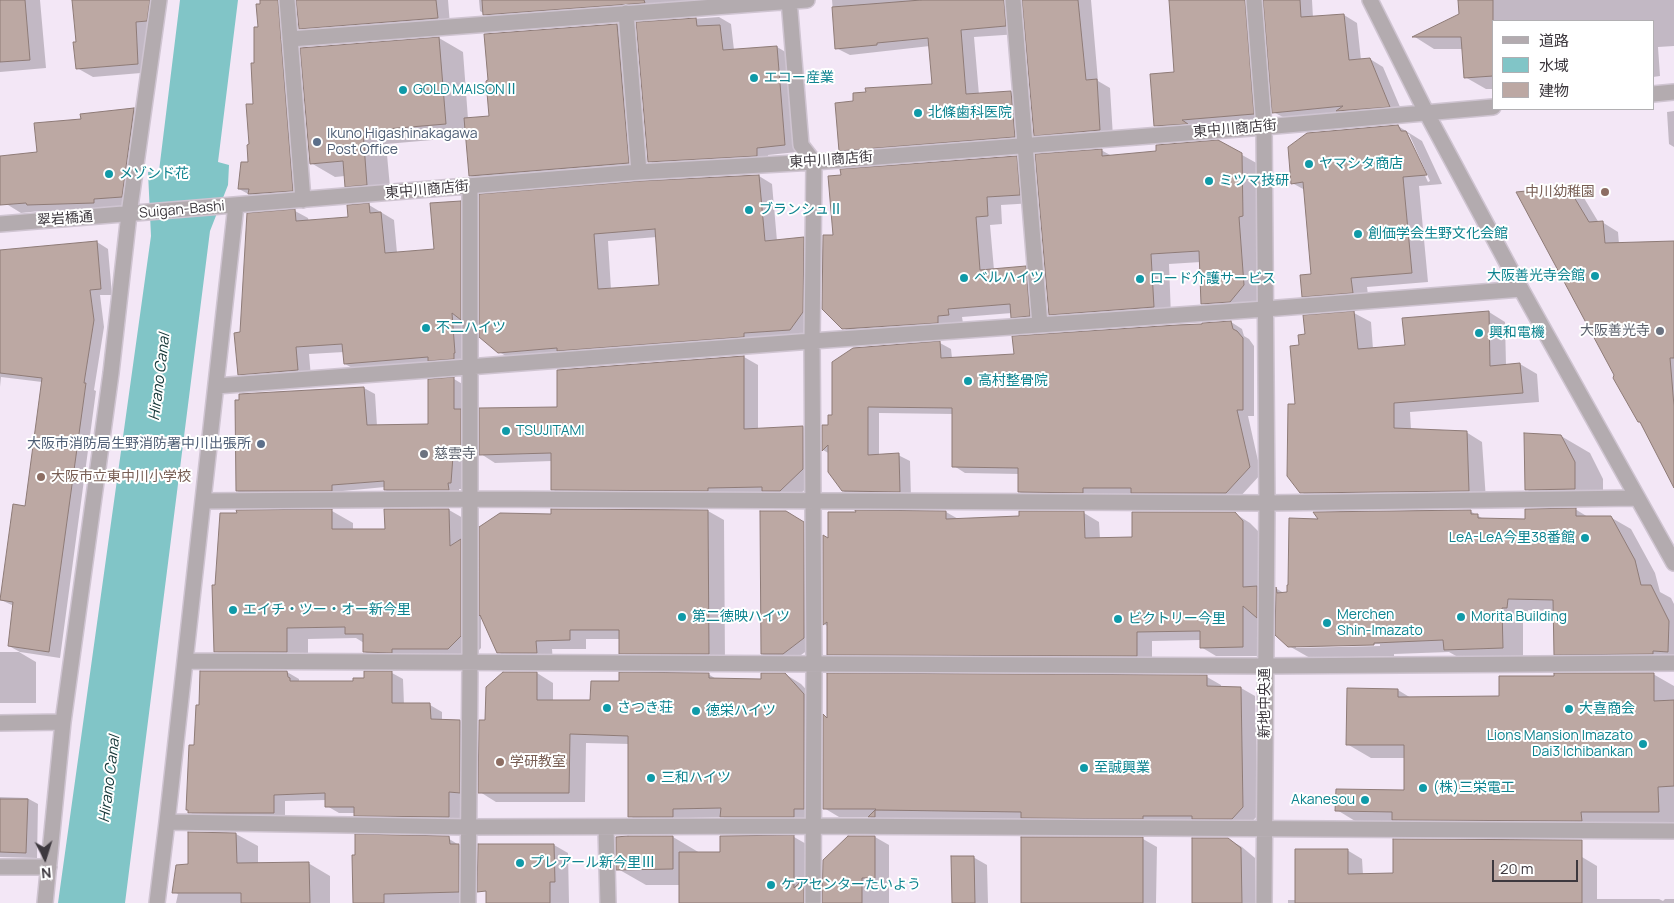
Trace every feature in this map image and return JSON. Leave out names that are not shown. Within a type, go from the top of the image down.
[{"type":"street","points":[[45,903],[64,722],[112,373],[129,214],[159,0]]},
{"type":"street","points":[[287,0],[303,200]]},
{"type":"street","points":[[290,39],[807,0]]},
{"type":"street","points":[[1013,0],[1040,325]]},
{"type":"street","name":"新地中央通","points":[[1254,0],[1264,127],[1266,503],[1264,903]]},
{"type":"street","points":[[1370,0],[1426,112],[1521,288],[1674,563]]},
{"type":"street","points":[[789,1],[801,145],[814,162],[812,340],[814,501],[813,903]]},
{"type":"street","points":[[626,13],[639,172]]},
{"type":"street","points":[[1654,94],[1674,92]]},
{"type":"street","name":"東中川商店街","points":[[236,205],[639,172],[814,162],[1264,127],[1492,107]]},
{"type":"street","points":[[468,903],[470,187]]},
{"type":"street","points":[[157,903],[236,205]]},
{"type":"street","name":"Suigan-Bashi","points":[[129,214],[236,205]]},
{"type":"street","name":"翠岩橋通","points":[[0,224],[129,214]]},
{"type":"street","points":[[216,386],[470,368],[812,340],[1265,309],[1521,288]]},
{"type":"street","points":[[203,501],[470,499],[1266,503],[1638,498]]},
{"type":"street","points":[[185,661],[1265,666],[1674,663]]},
{"type":"street","points":[[0,722],[64,722]]},
{"type":"street","points":[[167,822],[469,827],[813,826],[1674,831]]},
{"type":"street","points":[[606,827],[608,903]]},
{"type":"street","points":[[0,867],[49,867]]},
{"type":"water","name":"Hirano Canal","points":[[180,0],[238,0],[218,162],[229,165],[228,185],[210,231],[125,903],[58,903],[151,236],[148,172],[159,171]]},
{"type":"building","points":[[0,0],[25,0],[30,60],[0,62]]},
{"type":"building","points":[[72,0],[150,0],[147,21],[136,22],[138,64],[76,69],[73,42],[76,42]]},
{"type":"building","points":[[260,0],[278,0],[293,191],[248,194],[249,189],[238,189],[241,162],[248,162],[247,145],[249,144],[246,104],[253,104],[251,63],[254,63],[254,27],[258,27],[256,4],[260,4]]},
{"type":"building","points":[[296,0],[436,0],[438,18],[299,29]]},
{"type":"building","points":[[482,0],[644,0],[645,3],[483,15]]},
{"type":"building","points":[[921,0],[1004,0],[1006,26],[961,30],[966,94],[1011,91],[1015,137],[839,151],[835,103],[853,101],[853,93],[866,92],[865,88],[932,84],[928,38],[835,49],[832,7]]},
{"type":"building","points":[[1022,0],[1078,0],[1086,80],[1097,79],[1100,130],[1034,136]]},
{"type":"building","points":[[1169,0],[1245,0],[1254,114],[1182,120],[1188,124],[1154,126],[1150,74],[1174,72]]},
{"type":"building","points":[[1263,0],[1300,0],[1301,17],[1344,14],[1349,60],[1370,58],[1390,107],[1336,111],[1343,106],[1272,113]]},
{"type":"building","points":[[1458,0],[1493,0],[1492,76],[1464,78],[1461,37],[1412,37],[1459,14]]},
{"type":"building","points":[[696,18],[697,26],[720,25],[723,50],[777,46],[785,145],[757,148],[757,156],[648,162],[636,22]]},
{"type":"building","points":[[617,24],[629,163],[469,176],[464,118],[489,116],[484,34]]},
{"type":"building","points":[[439,37],[446,124],[363,131],[367,185],[345,187],[343,161],[310,164],[300,48]]},
{"type":"building","points":[[134,108],[122,197],[94,199],[94,203],[0,205],[0,156],[37,152],[34,123],[81,119],[80,114]]},
{"type":"building","points":[[1398,125],[1401,131],[1406,131],[1427,175],[1403,177],[1412,273],[1351,278],[1353,293],[1302,297],[1300,275],[1311,274],[1303,182],[1291,184],[1288,147],[1307,133]]},
{"type":"building","points":[[1218,140],[1242,153],[1243,216],[1239,217],[1244,285],[1230,302],[1201,304],[1199,251],[1151,254],[1154,307],[1049,315],[1035,154],[1102,149],[1102,156],[1156,151],[1156,145]]},
{"type":"building","points":[[1017,156],[1020,195],[987,197],[988,216],[976,217],[980,270],[1026,266],[1030,316],[1011,318],[1010,304],[948,309],[949,315],[938,316],[938,323],[842,329],[822,309],[823,235],[833,235],[828,176],[841,175],[840,169]]},
{"type":"building","points":[[759,175],[765,241],[804,237],[803,312],[790,330],[744,333],[744,337],[557,351],[557,348],[498,353],[479,337],[479,194],[640,181]],"holes":[[[655,229],[659,285],[598,289],[594,234]]]},
{"type":"building","points":[[1568,187],[1589,222],[1603,221],[1605,243],[1674,241],[1674,358],[1670,358],[1674,406],[1674,488],[1640,422],[1638,422],[1613,378],[1614,375],[1516,192]]},
{"type":"building","points":[[461,201],[461,320],[452,313],[454,359],[428,361],[428,357],[344,364],[342,344],[296,347],[298,370],[238,375],[234,333],[240,332],[247,213],[295,209],[296,221],[348,217],[347,205],[369,203],[370,213],[381,212],[385,253],[434,249],[430,203]]},
{"type":"building","name":"大阪市立東中川小学校","points":[[97,241],[101,289],[90,290],[94,320],[49,652],[8,646],[13,602],[0,600],[13,504],[25,506],[42,378],[0,373],[0,250]]},
{"type":"building","points":[[1354,311],[1358,349],[1405,345],[1402,318],[1489,311],[1490,366],[1520,363],[1523,393],[1394,403],[1394,428],[1467,431],[1469,491],[1300,493],[1287,476],[1288,404],[1295,404],[1290,346],[1299,345],[1298,335],[1305,334],[1303,315]]},
{"type":"building","points":[[1231,321],[1233,329],[1243,338],[1243,410],[1237,410],[1250,467],[1226,493],[1131,493],[1131,488],[1083,488],[1083,493],[1018,492],[1018,468],[952,467],[952,408],[868,407],[868,455],[899,453],[900,492],[842,491],[828,472],[828,445],[822,451],[822,425],[828,425],[828,415],[832,415],[832,362],[853,348],[940,341],[941,358],[1014,354],[1012,336]]},
{"type":"building","points":[[744,356],[744,429],[803,426],[803,469],[780,491],[762,491],[762,487],[708,488],[708,491],[551,490],[551,453],[479,455],[479,408],[557,407],[557,370]]},
{"type":"building","points":[[454,377],[454,409],[461,409],[461,456],[453,456],[451,483],[448,483],[449,490],[384,490],[384,481],[332,485],[332,491],[236,491],[235,400],[239,400],[239,394],[364,387],[367,425],[428,424],[428,379]]},
{"type":"building","points":[[1524,433],[1561,435],[1575,462],[1575,489],[1525,490]]},
{"type":"building","points":[[1576,508],[1576,516],[1611,516],[1635,560],[1641,585],[1651,585],[1669,621],[1668,652],[1653,651],[1653,654],[1554,655],[1553,600],[1508,599],[1507,608],[1502,608],[1503,648],[1444,650],[1443,640],[1374,643],[1374,645],[1288,647],[1275,635],[1276,587],[1277,593],[1287,592],[1288,585],[1289,518],[1318,519],[1313,512],[1471,510],[1471,514],[1478,514],[1478,518],[1525,519],[1525,509]]},
{"type":"building","points":[[332,509],[332,529],[385,529],[384,509],[449,509],[450,546],[461,539],[461,636],[448,649],[392,649],[392,653],[363,652],[363,634],[345,634],[345,627],[287,628],[287,652],[214,652],[212,585],[215,585],[220,513],[237,513],[236,510]]},
{"type":"building","points":[[551,509],[708,510],[709,654],[619,654],[619,630],[570,630],[570,640],[536,641],[537,653],[497,653],[479,616],[479,527],[500,513],[551,514]]},
{"type":"building","points":[[855,510],[946,511],[946,519],[1019,516],[1019,511],[1084,511],[1085,538],[1132,537],[1132,512],[1235,512],[1243,521],[1243,587],[1257,586],[1257,618],[1243,606],[1243,647],[1200,648],[1200,631],[1137,632],[1137,656],[827,655],[827,622],[823,625],[823,535],[828,538],[828,512],[856,512]]},
{"type":"building","points":[[760,511],[786,511],[804,522],[804,638],[783,654],[761,654]]},
{"type":"building","points":[[200,671],[287,671],[290,681],[353,681],[353,678],[364,678],[364,671],[392,671],[392,703],[430,703],[431,719],[460,720],[460,793],[449,792],[449,817],[354,816],[354,807],[325,807],[325,793],[274,795],[274,813],[188,813],[188,810],[186,810],[189,745],[194,745],[196,705],[199,705]]},
{"type":"building","points":[[503,672],[537,672],[537,700],[590,700],[591,681],[619,681],[619,672],[709,673],[709,678],[761,679],[761,673],[785,673],[804,694],[804,809],[794,809],[794,817],[720,817],[721,808],[673,809],[673,817],[628,817],[628,736],[570,734],[569,793],[478,793],[479,720],[485,720],[486,687]]},
{"type":"building","points":[[827,673],[1207,675],[1207,686],[1241,687],[1243,807],[1232,819],[1192,819],[1192,816],[1143,816],[1143,819],[1021,818],[1021,812],[823,809],[823,714],[827,718]]},
{"type":"building","points":[[1554,673],[1654,673],[1654,701],[1674,700],[1674,786],[1658,787],[1659,812],[1581,812],[1582,821],[1392,820],[1392,812],[1335,811],[1336,789],[1404,790],[1404,745],[1346,745],[1347,688],[1398,689],[1398,697],[1499,696],[1499,676],[1554,676]]},
{"type":"building","points":[[0,799],[28,799],[26,853],[0,852]]},
{"type":"building","points":[[875,810],[875,817],[868,817]]},
{"type":"building","points":[[188,832],[236,833],[237,863],[309,862],[310,903],[241,903],[241,893],[172,893],[176,865],[188,864]]},
{"type":"building","points":[[355,834],[449,836],[450,844],[459,844],[459,892],[384,894],[384,903],[353,903],[352,855],[355,855]]},
{"type":"building","points":[[794,835],[794,888],[804,878],[804,903],[679,903],[679,852],[720,852],[720,836]]},
{"type":"building","points":[[673,836],[673,869],[616,870],[616,837]]},
{"type":"building","points":[[848,836],[875,836],[875,878],[862,878],[862,903],[822,903],[823,860]]},
{"type":"building","points":[[1021,837],[1143,837],[1143,903],[1021,903]]},
{"type":"building","points":[[1192,838],[1228,838],[1241,848],[1242,903],[1192,903]]},
{"type":"building","points":[[1393,839],[1582,840],[1582,903],[1295,903],[1295,849],[1348,849],[1348,874],[1393,873]]},
{"type":"building","name":"プレアール新今里Ⅲ","points":[[478,844],[554,844],[555,882],[550,882],[550,903],[486,903],[486,891],[477,892]]},
{"type":"building","points":[[951,856],[974,856],[975,903],[952,903]]},
{"type":"place","name":"エコー産業","points":[[754,78]]},
{"type":"place","name":"GOLD MAISONⅡ","points":[[403,90]]},
{"type":"place","name":"北條歯科医院","points":[[918,113]]},
{"type":"place","name":"Ikuno Higashinakagawa Post Office","points":[[317,142]]},
{"type":"place","name":"ヤマシタ商店","points":[[1309,164]]},
{"type":"place","name":"メゾンド花","points":[[109,174]]},
{"type":"place","name":"ミツマ技研","points":[[1209,181]]},
{"type":"place","name":"中川幼稚園","points":[[1605,192]]},
{"type":"place","name":"ブランシュⅡ","points":[[749,210]]},
{"type":"place","name":"創価学会生野文化会館","points":[[1358,234]]},
{"type":"place","name":"大阪善光寺会館","points":[[1595,276]]},
{"type":"place","name":"ベルハイツ","points":[[964,278]]},
{"type":"place","name":"ロード介護サービス","points":[[1140,279]]},
{"type":"place","name":"不二ハイツ","points":[[426,328]]},
{"type":"place","name":"大阪善光寺","points":[[1660,331]]},
{"type":"place","name":"興和電機","points":[[1479,333]]},
{"type":"place","name":"高村整骨院","points":[[968,381]]},
{"type":"place","name":"TSUJITAMI","points":[[506,431]]},
{"type":"place","name":"大阪市消防局生野消防署中川出張所","points":[[261,444]]},
{"type":"place","name":"慈雲寺","points":[[424,454]]},
{"type":"place","name":"大阪市立東中川小学校","points":[[41,477]]},
{"type":"place","name":"LeA-LeA今里38番館","points":[[1585,538]]},
{"type":"place","name":"エイチ・ツー・オー新今里","points":[[233,610]]},
{"type":"place","name":"第二徳映ハイツ","points":[[682,617]]},
{"type":"place","name":"Morita Building","points":[[1461,617]]},
{"type":"place","name":"ビクトリー今里","points":[[1118,619]]},
{"type":"place","name":"Merchen Shin-Imazato","points":[[1327,623]]},
{"type":"place","name":"さつき荘","points":[[607,708]]},
{"type":"place","name":"大喜商会","points":[[1569,709]]},
{"type":"place","name":"徳栄ハイツ","points":[[696,711]]},
{"type":"place","name":"Lions Mansion Imazato Dai3 Ichibankan","points":[[1643,744]]},
{"type":"place","name":"学研教室","points":[[500,762]]},
{"type":"place","name":"至誠興業","points":[[1084,768]]},
{"type":"place","name":"三和ハイツ","points":[[651,778]]},
{"type":"place","name":"(株)三栄電工","points":[[1423,788]]},
{"type":"place","name":"Akanesou","points":[[1365,800]]},
{"type":"place","name":"プレアール新今里Ⅲ","points":[[520,863]]},
{"type":"place","name":"ケアセンターたいよう","points":[[771,885]]}]
